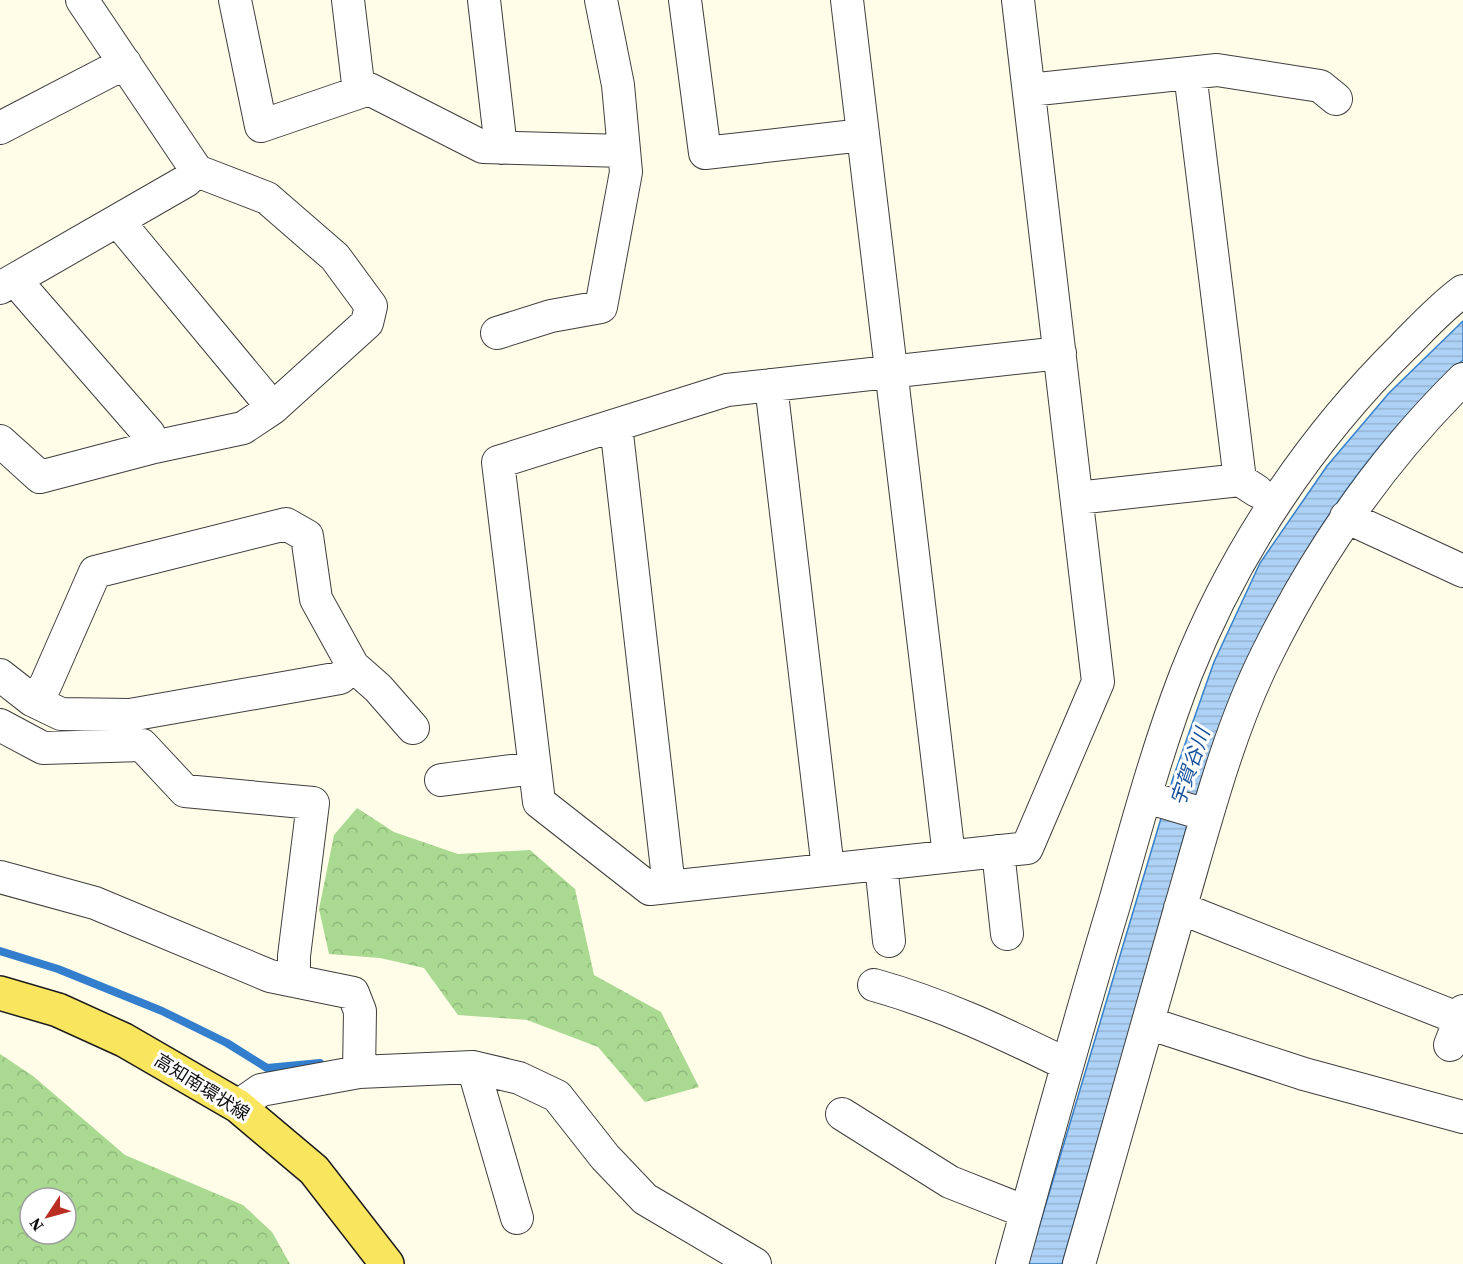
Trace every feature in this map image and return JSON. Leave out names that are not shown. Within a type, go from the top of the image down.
[{"type":"main road","name":"高知南環状線","points":[[0,993],[58,1010],[124,1040],[238,1106],[314,1170],[387,1264]]},
{"type":"street","points":[[1,445],[40,477],[154,447],[243,428],[273,408],[367,323],[371,306],[335,257],[267,198],[197,171],[82,0]]},
{"type":"street","points":[[235,0],[261,126],[369,89],[483,147],[624,151]]},
{"type":"street","points":[[348,0],[359,92]]},
{"type":"street","points":[[484,0],[501,148]]},
{"type":"street","points":[[496,333],[551,316],[601,307],[626,172],[618,85],[601,0]]},
{"type":"street","points":[[684,0],[705,153],[863,135]]},
{"type":"street","points":[[847,0],[949,856]]},
{"type":"street","points":[[1018,0],[1060,353],[1098,682],[1027,848],[650,889],[539,802],[498,462],[727,390],[1060,353]]},
{"type":"street","points":[[0,128],[125,63]]},
{"type":"street","points":[[1029,90],[1217,70],[1320,86],[1336,99]]},
{"type":"street","points":[[1190,73],[1240,480]]},
{"type":"street","points":[[154,447],[149,434],[7,284],[186,181],[197,171]]},
{"type":"street","points":[[118,221],[273,408]]},
{"type":"street","points":[[1012,1264],[1066,1064],[1150,798],[1186,674],[1232,576],[1275,503],[1329,426],[1385,365],[1457,306]]},
{"type":"street","points":[[1079,1264],[1180,908],[1201,814],[1245,703],[1267,653],[1346,517],[1449,412],[1463,379]]},
{"type":"street","points":[[771,385],[828,870]]},
{"type":"street","points":[[616,425],[669,887]]},
{"type":"street","points":[[1077,498],[1240,480],[1275,503]]},
{"type":"street","points":[[1346,517],[1463,571]]},
{"type":"street","points":[[32,700],[45,686],[95,572],[286,524],[307,536],[316,599],[353,666],[378,688],[413,728]]},
{"type":"street","points":[[0,675],[32,700],[61,714],[130,715],[340,678],[353,666]]},
{"type":"street","points":[[0,725],[43,748],[142,745],[185,791],[313,803],[294,956],[294,981]]},
{"type":"street","points":[[441,780],[534,768]]},
{"type":"street","points":[[1150,798],[1201,814]]},
{"type":"street","points":[[998,851],[1007,933]]},
{"type":"street","points":[[880,864],[889,941]]},
{"type":"street","points":[[0,877],[95,903],[270,975],[353,993],[360,1011],[359,1072]]},
{"type":"street","points":[[1180,908],[1457,1025]]},
{"type":"street","points":[[874,985],[923,998],[974,1019],[1066,1064]]},
{"type":"street","points":[[1148,1023],[1304,1074],[1463,1117]]},
{"type":"street","points":[[473,1067],[516,1218]]},
{"type":"street","points":[[238,1106],[261,1090],[359,1072],[473,1067],[519,1078],[557,1096],[604,1157],[645,1199],[755,1264]]},
{"type":"street","points":[[842,1114],[950,1182],[1026,1212]]},
{"type":"green space","points":[[357,808],[394,832],[458,854],[530,850],[575,889],[594,975],[661,1012],[699,1087],[645,1102],[598,1047],[527,1020],[458,1015],[424,968],[380,958],[329,954],[319,909],[334,835]]},
{"type":"green space","points":[[0,1054],[33,1076],[125,1155],[243,1205],[272,1232],[290,1264],[0,1264]]},
{"type":"water","name":"宇賀谷川","points":[[1463,321],[1463,360],[1419,402],[1379,447],[1342,495],[1309,546],[1252,653],[1227,709],[1198,787],[1062,1264],[1028,1264],[1173,778],[1214,662],[1260,563],[1327,466],[1389,393]]},
{"type":"waterway","points":[[0,951],[58,969],[162,1011],[227,1043],[267,1068],[320,1063]]}]
